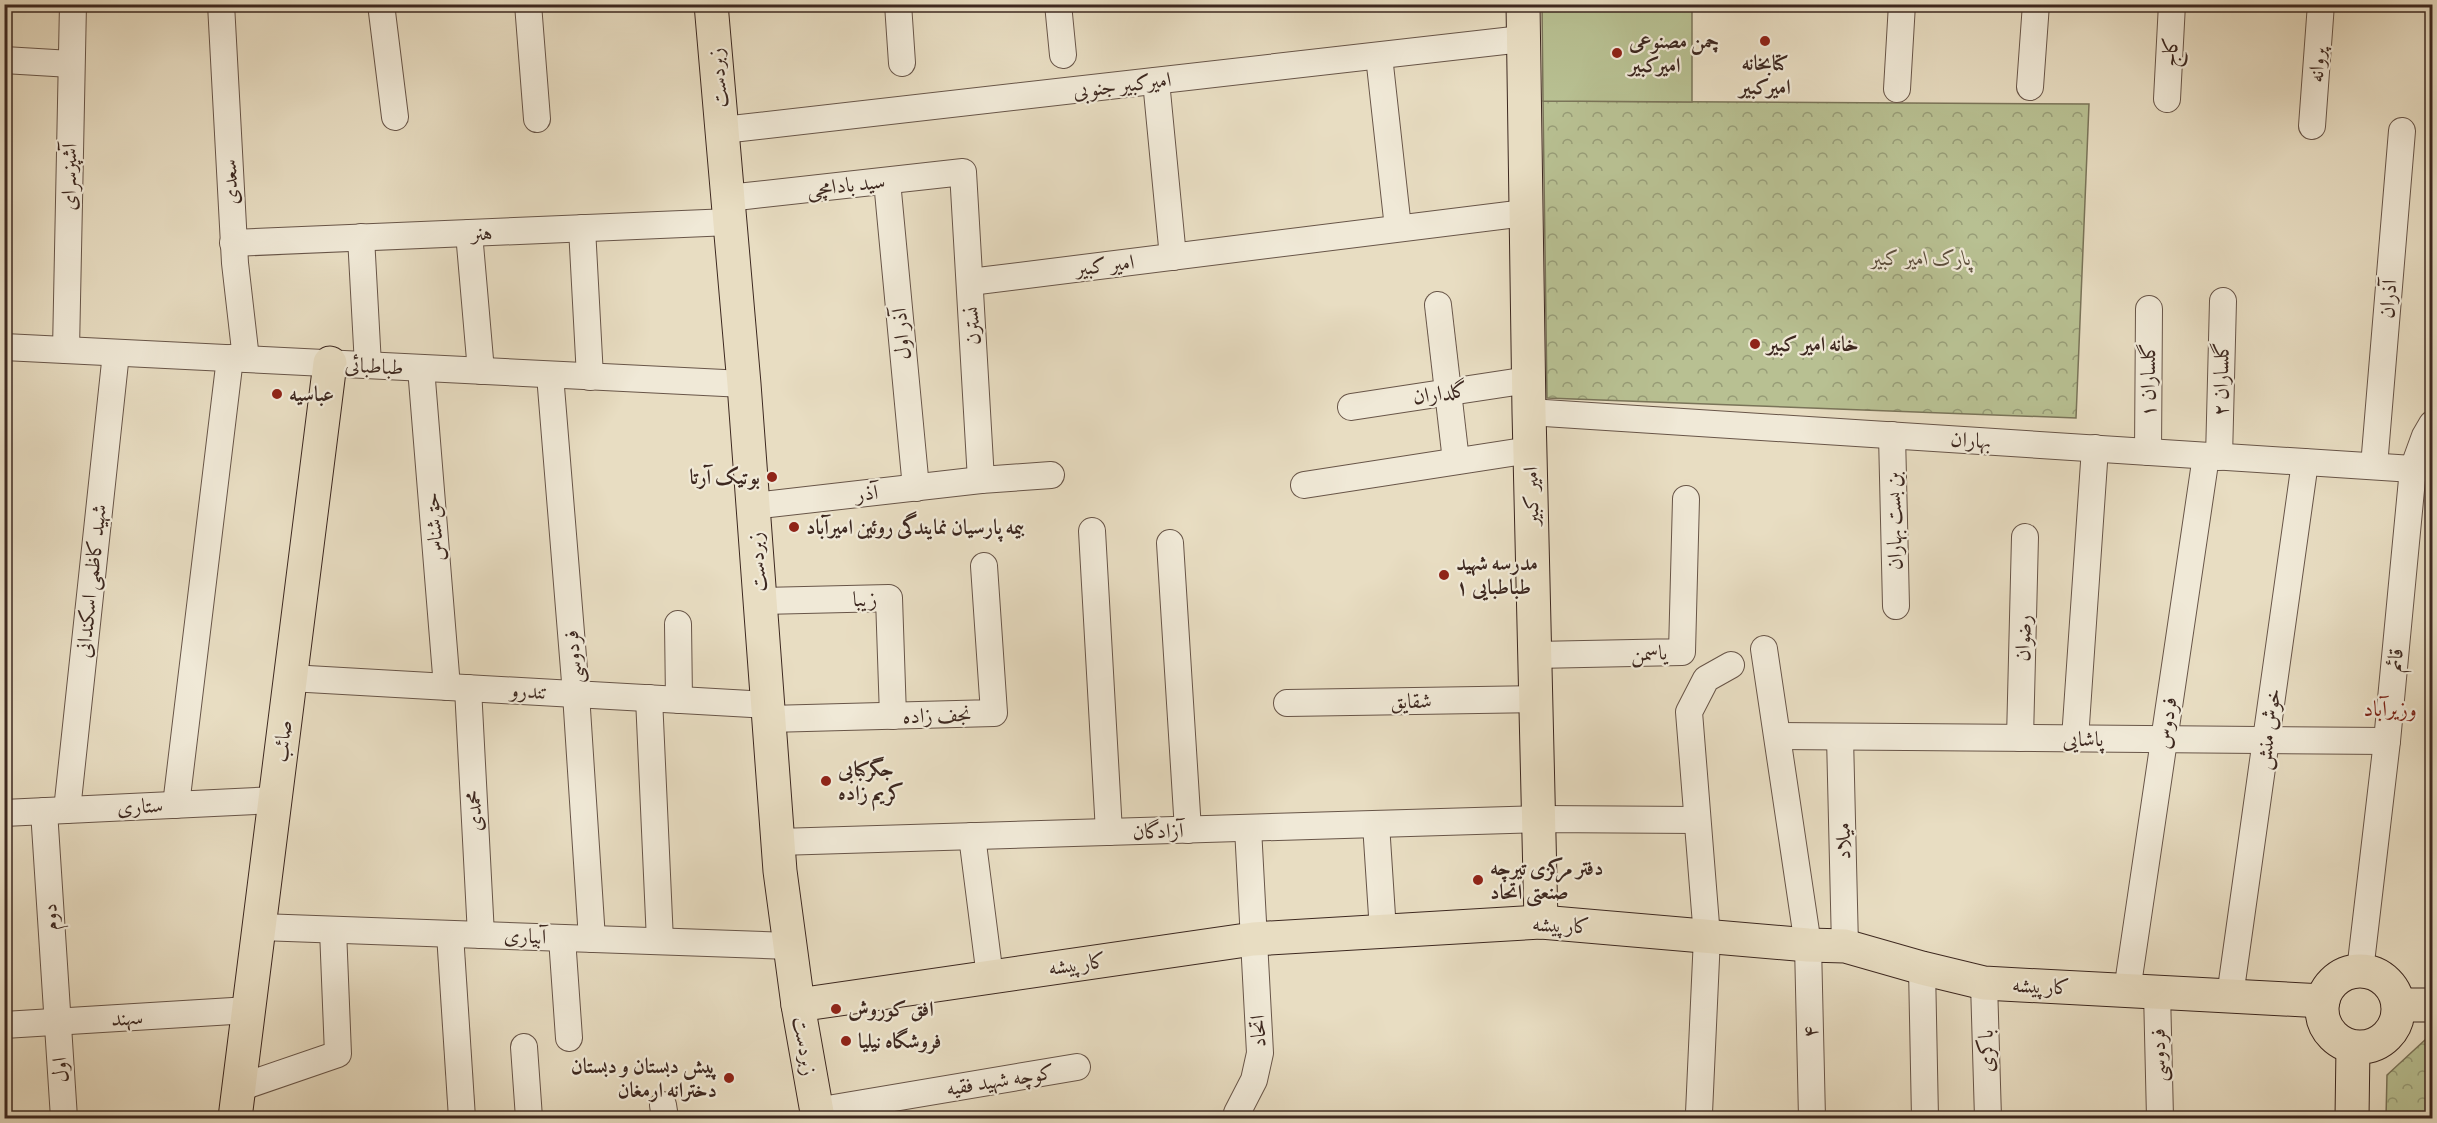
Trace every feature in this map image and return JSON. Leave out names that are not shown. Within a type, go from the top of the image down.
[{"type":"main road","name":"زبردست","points":[[711,4],[744,384],[778,842],[798,1005],[817,1115]]},
{"type":"main road","name":"امیر کبیر","points":[[1523,4],[1528,380],[1541,922]]},
{"type":"main road","name":"صائب","points":[[237,1103],[330,363]]},
{"type":"main road","name":"کارپیشه","points":[[798,1005],[1253,939],[1541,922],[1808,945],[1845,946],[1984,983],[2323,1000]]},
{"type":"main road","points":[[2360,971],[2382,977],[2396,994],[2398,1017],[2386,1037],[2376,1044],[2353,1047],[2341,1043],[2325,1025],[2322,1013],[2323,1000],[2328,988],[2336,979],[2348,973],[2360,971]]},
{"type":"main road","points":[[2398,1005],[2433,1005]]},
{"type":"main road","points":[[2352,1119],[2353,1047]]},
{"type":"street","name":"آشپزسرای","points":[[66,350],[73,4]]},
{"type":"street","name":"سعدی","points":[[176,805],[238,359],[221,4]]},
{"type":"street","points":[[381,4],[395,117]]},
{"type":"street","points":[[528,4],[537,119]]},
{"type":"street","points":[[898,4],[902,63]]},
{"type":"street","points":[[1058,4],[1063,55]]},
{"type":"street","points":[[1897,89],[1902,4]]},
{"type":"street","points":[[2030,87],[2036,4]]},
{"type":"street","name":"کاج","points":[[2167,99],[2172,4]]},
{"type":"street","name":"پروانه","points":[[2312,126],[2321,4]]},
{"type":"street","name":"امیرکبیر جنوبی","points":[[723,130],[1522,39]]},
{"type":"street","points":[[1378,56],[1398,228]]},
{"type":"street","points":[[4,60],[71,64]]},
{"type":"street","points":[[1156,81],[1173,257]]},
{"type":"street","name":"آذران","points":[[2374,466],[2402,131]]},
{"type":"street","name":"سید بادامچی","points":[[729,210],[887,181],[963,172]]},
{"type":"street","name":"نسترن","points":[[963,172],[981,480]]},
{"type":"street","name":"آذر اول","points":[[887,181],[916,488]]},
{"type":"street","name":"هنر","points":[[233,243],[582,228],[729,210]]},
{"type":"street","name":"امیر کبیر","points":[[969,282],[1525,213]]},
{"type":"street","points":[[582,228],[590,376]]},
{"type":"street","points":[[469,233],[482,371]]},
{"type":"street","points":[[361,237],[368,365]]},
{"type":"street","name":"گلساران ۲","points":[[2212,456],[2223,301]]},
{"type":"street","points":[[1437,304],[1456,461]]},
{"type":"street","name":"گلساران ۱","points":[[2148,452],[2149,309]]},
{"type":"street","name":"طباطبائی","points":[[4,347],[744,384]]},
{"type":"street","name":"شهید کاظمی اسکندانی","points":[[56,811],[116,353]]},
{"type":"street","name":"حق‌شناس","points":[[421,368],[457,687]]},
{"type":"street","name":"فردوسی","points":[[550,375],[576,694],[592,939]]},
{"type":"street","name":"گلداران","points":[[1351,407],[1528,380]]},
{"type":"street","name":"بهاران","points":[[1529,412],[2414,469]]},
{"type":"street","name":"قائم","points":[[2360,971],[2387,741],[2414,469],[2425,436],[2433,424]]},
{"type":"street","name":"بن بست بهاران","points":[[1892,435],[1896,606]]},
{"type":"street","points":[[2075,738],[2095,448]]},
{"type":"street","points":[[1304,484],[1530,450]]},
{"type":"street","name":"فردوس","points":[[2142,991],[2164,739],[2212,456]]},
{"type":"street","name":"خوش منش","points":[[2230,996],[2305,462]]},
{"type":"street","name":"آذر","points":[[753,506],[981,480],[1051,475]]},
{"type":"street","name":"یاسمن","points":[[1535,655],[1682,652],[1686,499]]},
{"type":"street","points":[[1092,531],[1109,832]]},
{"type":"street","name":"رضوان","points":[[2020,738],[2025,537]]},
{"type":"street","points":[[1170,543],[1188,830]]},
{"type":"street","name":"نجف زاده","points":[[768,712],[893,716],[994,713],[984,566]]},
{"type":"street","name":"زیبا","points":[[760,601],[889,598],[893,716]]},
{"type":"street","points":[[678,624],[679,700]]},
{"type":"street","name":"۴","points":[[1764,649],[1808,945],[1812,1119]]},
{"type":"street","points":[[1699,1113],[1707,937],[1689,712],[1706,679],[1731,665]]},
{"type":"street","name":"تندرو","points":[[290,678],[679,700],[768,712]]},
{"type":"street","name":"محمدی","points":[[457,687],[482,935]]},
{"type":"street","points":[[649,698],[660,941]]},
{"type":"street","name":"شقایق","points":[[1287,703],[1536,699]]},
{"type":"street","name":"پاشایی","points":[[1778,736],[2387,741]]},
{"type":"street","name":"میلاد","points":[[1840,737],[1845,946]]},
{"type":"street","name":"ستاری","points":[[4,813],[275,800]]},
{"type":"street","name":"دوم","points":[[56,811],[56,1022]]},
{"type":"street","name":"آزادگان","points":[[778,842],[1539,819],[1696,820]]},
{"type":"street","points":[[1376,824],[1383,931]]},
{"type":"street","name":"اتحاد","points":[[1237,1119],[1237,1113],[1254,1080],[1260,1053],[1248,828]]},
{"type":"street","points":[[972,836],[990,977]]},
{"type":"street","name":"آبیاری","points":[[260,927],[790,945]]},
{"type":"street","points":[[237,1103],[338,1054],[333,930]]},
{"type":"street","points":[[450,934],[462,1119]]},
{"type":"street","points":[[562,938],[569,1038]]},
{"type":"street","points":[[1922,968],[1925,1119]]},
{"type":"street","name":"باکری","points":[[1984,983],[1988,1119]]},
{"type":"street","name":"فردوسی","points":[[2142,991],[2160,1119]]},
{"type":"street","name":"سهند","points":[[4,1025],[249,1010]]},
{"type":"street","name":"اول","points":[[56,1022],[64,1119]]},
{"type":"street","points":[[524,1047],[529,1119]]},
{"type":"street","name":"کوچه شهید فقیه","points":[[817,1115],[1077,1067]]},
{"type":"green space","name":"چمن مصنوعی امیرکبیر","points":[[1542,5],[1692,5],[1692,102],[1543,101]]},
{"type":"green space","name":"پارک امیر کبیر","points":[[1543,101],[2089,104],[2076,418],[1547,398]]},
{"type":"green space","points":[[2426,1039],[2432,1040],[2432,1118],[2386,1118],[2387,1075]]},
{"type":"place","name":"کتابخانه امیرکبیر","points":[[1765,41]]},
{"type":"place","name":"چمن مصنوعی امیرکبیر","points":[[1617,53]]},
{"type":"place","name":"خانه امیر کبیر","points":[[1755,344]]},
{"type":"place","name":"عباسیه","points":[[277,394]]},
{"type":"place","name":"بوتیک آرتا","points":[[772,477]]},
{"type":"place","name":"بیمه پارسیان نمایندگی روئین امیرآباد","points":[[794,527]]},
{"type":"place","name":"مدرسه شهید طباطبایی ۱","points":[[1444,575]]},
{"type":"place","name":"جگرکبابی کریم زاده","points":[[826,781]]},
{"type":"place","name":"دفتر مرکزی تیرچه صنعتی اتحاد","points":[[1478,880]]},
{"type":"place","name":"افق کوروش","points":[[836,1009]]},
{"type":"place","name":"فروشگاه نیلیا","points":[[846,1041]]},
{"type":"place","name":"پیش دبستان و دبستان دخترانه ارمغان","points":[[729,1078]]},
{"type":"district","name":"وزیرآباد","points":[[2390,708]]}]
